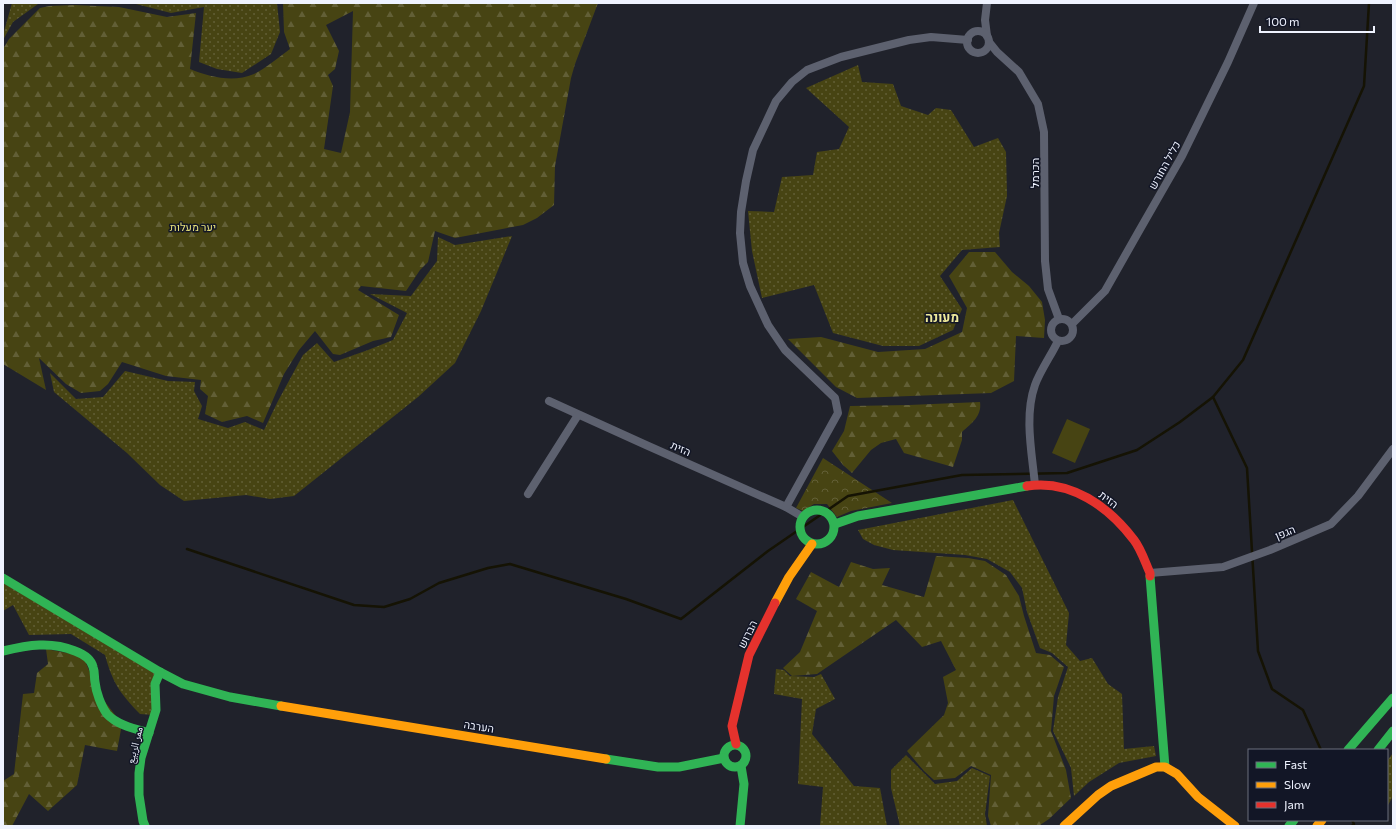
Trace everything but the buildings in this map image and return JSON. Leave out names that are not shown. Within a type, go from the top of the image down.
[{"type":"main road","name":"הזית","points":[[835,524],[858,516],[1035,485],[1051,486],[1078,492],[1096,502],[1116,518],[1135,541],[1150,573],[1165,767]]},
{"type":"main road","points":[[815,510],[827,512],[835,524],[833,536],[824,544],[812,544],[805,540],[800,529],[800,523],[803,517],[809,511],[815,510]]},
{"type":"main road","name":"הברוש","points":[[736,744],[732,726],[749,655],[789,576],[812,544]]},
{"type":"main road","name":"הערבה","points":[[3,578],[160,672],[183,684],[230,697],[658,767],[679,767],[724,758]]},
{"type":"main road","points":[[3,651],[39,644],[66,647],[87,657],[93,666],[96,688],[107,713],[128,728],[149,734]]},
{"type":"main road","name":"ممر الربيع","points":[[145,826],[139,795],[139,773],[141,758],[156,710],[155,684],[160,672]]},
{"type":"main road","points":[[1349,749],[1393,698]]},
{"type":"main road","points":[[1379,749],[1393,731]]},
{"type":"main road","points":[[736,744],[743,747],[747,754],[746,760],[740,766],[735,767],[728,764],[724,758],[726,749],[736,744]]},
{"type":"main road","points":[[740,766],[744,784],[740,826]]},
{"type":"main road","points":[[1064,826],[1098,795],[1111,786],[1156,767],[1165,767],[1177,774],[1223,826]]},
{"type":"main road","points":[[1198,797],[1235,826]]},
{"type":"street","points":[[986,3],[985,20],[988,46],[983,51],[976,52],[969,47],[968,40],[969,36],[982,22],[986,3]]},
{"type":"street","name":"כליל החורש","points":[[1072,324],[1105,291],[1182,156],[1228,62],[1254,3]]},
{"type":"street","points":[[973,32],[980,31],[988,39]]},
{"type":"street","points":[[786,507],[838,413],[836,398],[785,350],[768,325],[750,286],[743,263],[740,233],[746,181],[753,150],[776,101],[792,82],[807,70],[842,57],[909,40],[932,37],[968,40]]},
{"type":"street","name":"הכרמל","points":[[988,39],[997,52],[1019,72],[1038,104],[1044,132],[1045,262],[1048,289],[1059,319]]},
{"type":"street","points":[[1059,319],[1066,320],[1072,324],[1074,330],[1072,336],[1064,342],[1058,341],[1052,336],[1051,328],[1055,321],[1059,319]]},
{"type":"street","points":[[1035,485],[1030,430],[1031,404],[1036,384],[1058,341]]},
{"type":"street","name":"הזית","points":[[549,401],[786,507],[803,517]]},
{"type":"street","points":[[528,494],[578,414]]},
{"type":"street","name":"הגפן","points":[[1150,573],[1223,567],[1270,550],[1331,524],[1358,496],[1393,449]]},
{"type":"green space","points":[[12,3],[44,3],[38,4],[13,22],[3,40],[3,35]]},
{"type":"green space","points":[[132,3],[277,3],[280,32],[271,54],[242,73],[217,69],[199,62],[204,7],[171,13]]},
{"type":"green space","name":"יער מעלות","points":[[283,3],[598,3],[571,78],[555,166],[554,205],[537,218],[523,225],[455,238],[435,231],[428,262],[420,270],[406,291],[361,286],[358,290],[399,315],[391,337],[373,341],[340,355],[333,354],[315,331],[299,350],[284,374],[263,423],[247,416],[222,422],[205,414],[208,396],[200,389],[201,380],[166,376],[122,362],[108,384],[100,391],[81,393],[66,384],[39,358],[46,390],[3,364],[3,49],[9,39],[40,8],[49,6],[74,5],[119,7],[167,17],[196,13],[190,69],[222,78],[238,78],[246,77],[258,72],[290,49],[284,32]],"holes":[[[353,11],[350,112],[341,153],[324,149],[333,86],[328,75],[335,69],[339,51],[326,25]]]},
{"type":"green space","points":[[858,65],[862,82],[893,84],[901,106],[928,115],[936,108],[951,110],[974,147],[998,138],[1006,152],[1007,196],[999,233],[1000,247],[962,250],[940,276],[962,309],[953,330],[919,346],[883,346],[833,333],[814,285],[762,298],[752,251],[748,211],[774,212],[782,177],[813,175],[817,152],[839,149],[849,127],[806,88]]},
{"type":"green space","points":[[512,236],[481,311],[455,363],[418,397],[294,496],[270,499],[246,495],[184,501],[160,485],[127,453],[54,392],[50,373],[76,399],[103,397],[125,371],[168,381],[195,382],[194,391],[202,406],[198,419],[228,428],[245,422],[264,430],[303,355],[317,343],[334,362],[393,340],[407,313],[370,294],[411,296],[437,261],[438,237],[455,245]]},
{"type":"green space","points":[[969,252],[995,252],[1012,272],[1029,286],[1042,302],[1045,320],[1044,338],[1016,336],[1014,381],[991,393],[857,398],[836,387],[788,339],[821,337],[878,352],[925,349],[962,332],[967,308],[949,276]]},
{"type":"green space","points":[[980,402],[978,415],[962,432],[962,440],[953,467],[904,453],[896,439],[881,443],[871,450],[852,473],[843,465],[832,451],[844,431],[850,406]]},
{"type":"green space","points":[[1067,419],[1090,429],[1075,463],[1052,453]]},
{"type":"green space","points":[[823,458],[892,503],[851,511],[837,517],[827,504],[814,504],[803,511],[796,508]]},
{"type":"green space","points":[[1013,500],[1069,613],[1066,645],[1080,661],[1092,658],[1108,684],[1122,694],[1124,749],[1154,746],[1156,756],[1119,763],[1089,782],[1074,796],[1071,768],[1053,731],[1058,697],[1068,667],[1052,653],[1040,648],[1027,612],[1022,588],[1010,572],[987,559],[965,555],[893,550],[874,545],[863,539],[858,530]]},
{"type":"green space","points":[[936,556],[968,558],[985,561],[1006,575],[1019,596],[1036,653],[1050,655],[1064,667],[1054,696],[1051,731],[1066,770],[1071,798],[1049,819],[1040,825],[991,826],[988,816],[991,775],[971,766],[955,778],[934,780],[907,751],[944,715],[948,703],[943,677],[956,670],[941,641],[922,647],[896,620],[817,674],[792,676],[783,668],[800,652],[817,611],[796,599],[811,572],[839,587],[851,562],[873,569],[890,568],[882,585],[924,597]]},
{"type":"green space","points":[[3,583],[154,671],[154,715],[140,714],[127,700],[114,681],[105,655],[71,634],[29,635],[13,605],[3,611]]},
{"type":"green space","points":[[46,649],[83,656],[99,694],[122,724],[117,751],[85,745],[77,785],[48,811],[29,794],[12,826],[3,826],[3,781],[14,774],[23,694],[34,693],[37,673],[48,664]]},
{"type":"green space","points":[[776,669],[784,670],[790,676],[814,677],[821,674],[835,699],[816,709],[812,734],[854,786],[880,788],[887,826],[820,826],[823,787],[798,784],[802,699],[774,694]]},
{"type":"green space","points":[[1393,753],[1393,796],[1388,805],[1388,760]]},
{"type":"green space","points":[[906,755],[935,784],[957,781],[972,768],[990,776],[985,814],[987,826],[900,826],[891,788],[891,770]]},
{"type":"waterway","points":[[187,549],[354,605],[384,607],[410,599],[439,583],[488,568],[510,564],[626,599],[681,619],[768,551],[848,496],[962,475],[1067,473],[1137,450],[1180,422],[1213,397],[1243,360],[1364,86],[1369,3]]},
{"type":"waterway","points":[[1213,397],[1247,468],[1258,651],[1272,689],[1303,710],[1321,749]]},
{"type":"waterway","points":[[1352,821],[1354,824],[1352,826]]},
{"type":"traffic: fast","points":[[835,524],[858,516],[1027,486]]},
{"type":"traffic: fast","points":[[814,510],[820,510],[824,511],[831,517],[834,527],[833,534],[827,541],[820,544],[814,544],[810,543],[803,537],[800,530],[800,524],[801,520],[807,513],[814,510]]},
{"type":"traffic: fast","points":[[1150,576],[1165,767]]},
{"type":"traffic: fast","points":[[3,578],[160,672],[183,684],[230,697],[281,706]]},
{"type":"traffic: fast","points":[[3,651],[21,647],[48,645],[66,648],[84,655],[92,664],[98,694],[107,714],[121,724],[149,733]]},
{"type":"traffic: fast","points":[[145,826],[139,795],[139,773],[141,758],[156,710],[155,684],[160,672]]},
{"type":"traffic: fast","points":[[1349,749],[1393,698]]},
{"type":"traffic: fast","points":[[1379,749],[1393,731]]},
{"type":"traffic: fast","points":[[731,745],[739,745],[746,752],[746,756],[746,760],[739,767],[731,767],[724,760],[724,752],[731,745]]},
{"type":"traffic: fast","points":[[606,759],[658,767],[679,767],[724,758]]},
{"type":"traffic: fast","points":[[740,826],[744,784],[741,766]]},
{"type":"traffic: fast","points":[[1289,826],[1293,821]]},
{"type":"traffic: slow","points":[[775,603],[789,577],[812,544]]},
{"type":"traffic: slow","points":[[281,706],[606,759]]},
{"type":"traffic: slow","points":[[1064,826],[1098,795],[1111,786],[1156,767],[1165,767],[1177,774],[1198,797],[1235,826]]},
{"type":"traffic: slow","points":[[1317,826],[1321,821]]},
{"type":"traffic: jam","points":[[1027,486],[1043,485],[1074,491],[1101,507],[1124,528],[1139,547],[1150,576]]},
{"type":"traffic: jam","points":[[736,744],[732,726],[749,655],[775,603]]},
{"type":"district","name":"מעונה","points":[[942,317]]}]
